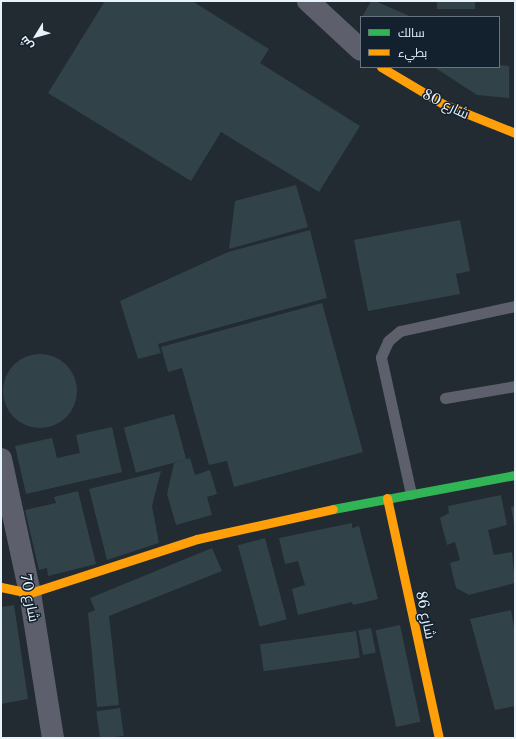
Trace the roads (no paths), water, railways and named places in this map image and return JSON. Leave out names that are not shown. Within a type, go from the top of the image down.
[{"type":"street","points":[[308,1],[360,49]]},
{"type":"street","name":"شارع 80","points":[[384,68],[443,104],[515,133]]},
{"type":"street","name":"شارع 70","points":[[1,459],[30,593],[53,738]]},
{"type":"street","points":[[1,587],[30,593],[197,539],[272,520],[515,475]]},
{"type":"street","name":"شارع 86","points":[[387,498],[438,738]]},
{"type":"lane","points":[[411,494],[381,357],[388,341],[400,331],[515,306]]},
{"type":"lane","points":[[445,398],[515,386]]}]
